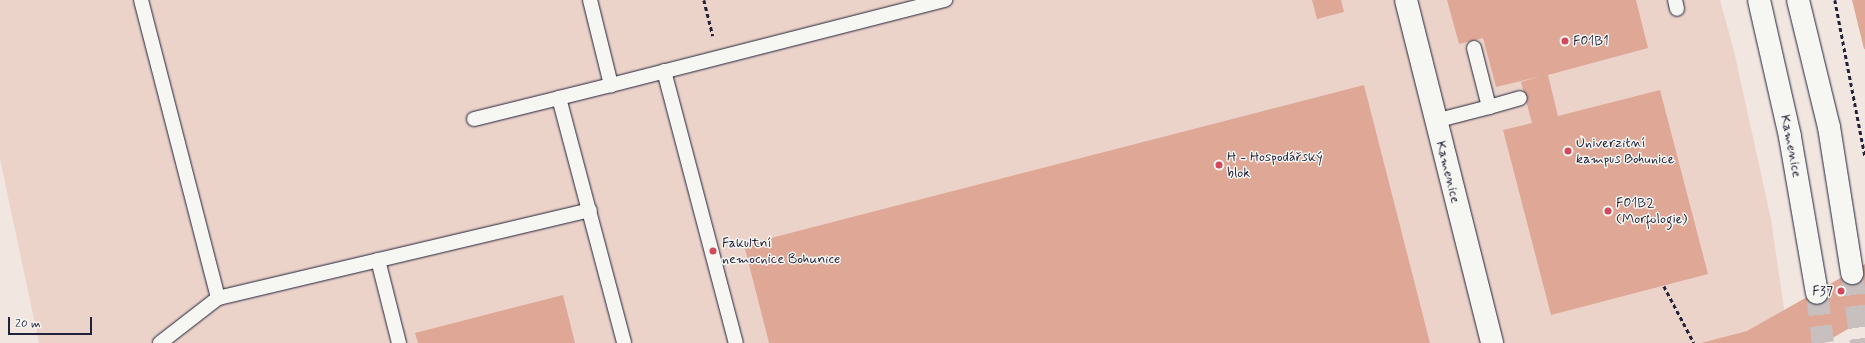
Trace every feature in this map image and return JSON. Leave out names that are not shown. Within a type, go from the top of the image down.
[{"type":"street","name":"Kamenice","points":[[1406,0],[1435,121],[1492,343]]},
{"type":"street","name":"Kamenice","points":[[1759,0],[1790,137],[1817,293]]},
{"type":"street","points":[[1798,0],[1829,127],[1852,273]]},
{"type":"lane","points":[[141,0],[218,298]]},
{"type":"lane","points":[[590,0],[611,85]]},
{"type":"lane","points":[[474,119],[945,0]]},
{"type":"lane","points":[[1474,48],[1489,107]]},
{"type":"lane","points":[[664,71],[736,343]]},
{"type":"lane","points":[[560,98],[624,343]]},
{"type":"lane","points":[[1435,121],[1520,98]]},
{"type":"lane","points":[[160,343],[218,298],[590,210]]},
{"type":"lane","points":[[378,260],[399,343]]},
{"type":"path","points":[[704,0],[718,58]]},
{"type":"path","points":[[1834,0],[1865,156]]},
{"type":"path","points":[[1664,286],[1694,343]]},
{"type":"shaded area","name":"Fakultní nemocnice Bohunice","points":[[0,0],[1720,0],[1734,51],[1771,219],[1789,343],[39,343],[0,159]]},
{"type":"building","points":[[1312,0],[1341,0],[1344,12],[1317,19]]},
{"type":"building","name":"F01B2 (Morfologie)","points":[[1447,0],[1636,0],[1648,48],[1548,75],[1558,116],[1660,90],[1708,274],[1551,315],[1503,130],[1532,123],[1521,82],[1541,76],[1496,87],[1483,38],[1459,44]]},
{"type":"building","points":[[1852,0],[1865,0],[1865,49],[1864,49]]},
{"type":"building","name":"H - Hospodářský blok","points":[[1364,85],[1430,343],[769,343],[744,245]]},
{"type":"building","name":"F37","points":[[1865,264],[1865,319],[1824,343],[1701,343],[1747,331]]},
{"type":"building","points":[[563,295],[575,343],[418,343],[415,333]]},
{"type":"tunnel","points":[[1852,273],[1861,343]]},
{"type":"tunnel","points":[[1817,293],[1823,343]]},
{"type":"place","name":"F01B1","points":[[1565,41]]},
{"type":"place","name":"Univerzitní kampus Bohunice","points":[[1568,151]]},
{"type":"place","name":"H - Hospodářský blok","points":[[1219,165]]},
{"type":"place","name":"F01B2 (Morfologie)","points":[[1608,211]]},
{"type":"place","name":"Fakultní nemocnice Bohunice","points":[[713,251]]},
{"type":"place","name":"F37","points":[[1841,291]]}]
